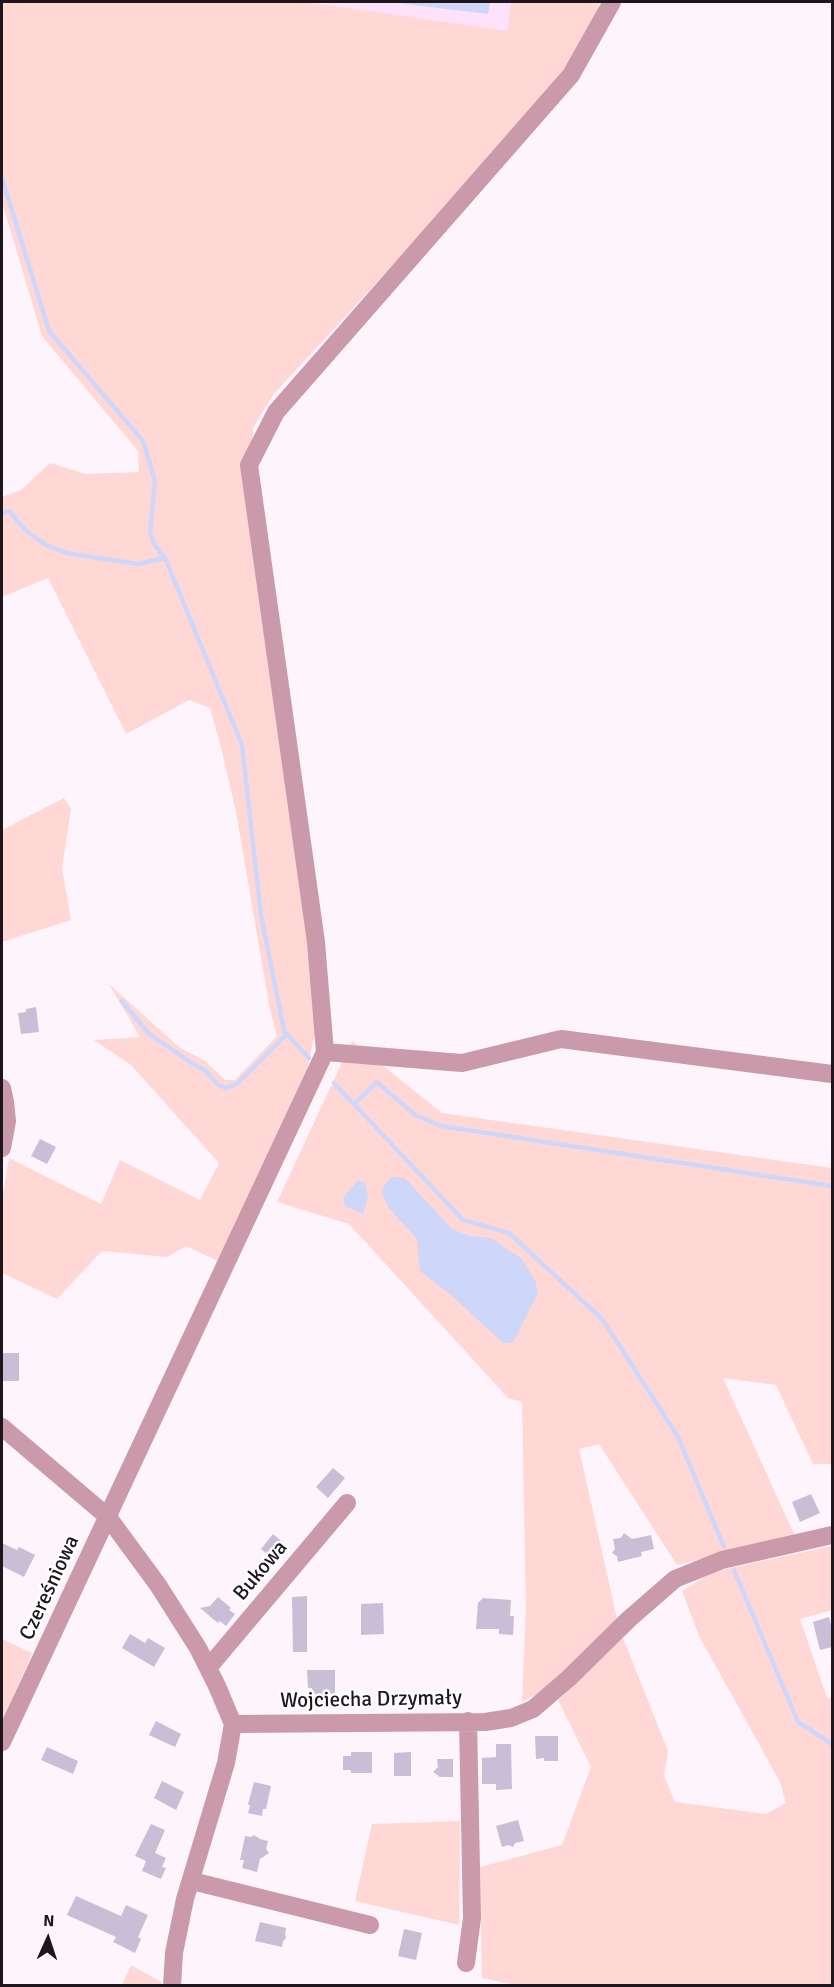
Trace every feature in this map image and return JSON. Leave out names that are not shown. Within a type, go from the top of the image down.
[{"type":"street","points":[[612,2],[571,75],[276,412],[249,465],[316,942],[325,1052],[462,1063],[561,1040],[832,1074]]},
{"type":"street","name":"Czereśniowa","points":[[2,1742],[325,1052]]},
{"type":"street","points":[[2,1088],[7,1121],[2,1148]]},
{"type":"street","points":[[2,1427],[108,1517],[158,1585],[198,1648],[233,1724],[226,1763],[185,1899],[174,1953],[171,1986]]},
{"type":"street","name":"Bukowa","points":[[208,1668],[347,1503]]},
{"type":"street","name":"Wojciecha Drzymały","points":[[233,1724],[485,1722],[511,1718],[533,1709],[675,1579],[722,1560],[832,1535]]},
{"type":"street","points":[[466,1963],[472,1918],[468,1721]]},
{"type":"street","points":[[192,1881],[370,1925]]},
{"type":"shaded area","points":[[2,2],[307,2],[507,31],[511,2],[600,2],[587,43],[482,168],[273,395],[253,428],[257,567],[319,1015],[305,1079],[220,1262],[186,1246],[167,1257],[102,1251],[57,1299],[2,1273],[2,1200],[9,1158],[101,1204],[120,1160],[200,1200],[219,1163],[131,1065],[94,1040],[140,1037],[109,984],[179,1047],[205,1061],[225,1080],[235,1080],[277,1036],[270,1010],[236,812],[210,708],[189,700],[126,734],[48,578],[2,597],[2,497],[21,490],[50,463],[86,474],[139,472],[138,451],[42,336],[2,202]]},
{"type":"shaded area","points":[[307,2],[511,2],[507,32]]},
{"type":"shaded area","points":[[64,798],[71,809],[62,868],[71,920],[2,942],[2,830]]},
{"type":"shaded area","points":[[352,1041],[442,1113],[832,1168],[832,1464],[813,1464],[776,1385],[723,1378],[795,1536],[677,1565],[599,1444],[579,1449],[617,1619],[551,1686],[522,1702],[526,1609],[522,1402],[508,1398],[349,1224],[277,1202]]},
{"type":"shaded area","points":[[832,1546],[832,1610],[800,1619],[827,1698],[832,1698],[832,1985],[520,1986],[482,1978],[480,1867],[562,1845],[591,1767],[558,1700],[623,1638],[668,1751],[664,1776],[675,1802],[766,1814],[786,1803],[780,1782],[699,1636],[682,1591],[713,1572]]},
{"type":"shaded area","points":[[2,1639],[32,1653],[2,1722]]},
{"type":"shaded area","points":[[460,1821],[459,1925],[355,1901],[372,1824]]},
{"type":"shaded area","points":[[131,1965],[161,1982],[162,1985],[122,1985]]},
{"type":"water","points":[[389,2],[490,2],[488,14]]},
{"type":"water","points":[[392,1177],[405,1178],[452,1229],[470,1236],[491,1238],[522,1259],[535,1280],[538,1293],[513,1343],[503,1343],[451,1295],[420,1271],[417,1239],[388,1207],[382,1192],[385,1184]]},
{"type":"water","points":[[358,1180],[365,1183],[368,1198],[363,1214],[345,1206],[343,1198]]},
{"type":"building","points":[[36,1007],[39,1032],[21,1034],[18,1013]]},
{"type":"building","points":[[40,1139],[56,1147],[47,1164],[31,1156]]},
{"type":"building","points":[[2,1353],[19,1353],[19,1381],[2,1381]]},
{"type":"building","points":[[333,1468],[345,1478],[328,1498],[316,1487]]},
{"type":"building","points":[[811,1494],[820,1513],[800,1522],[792,1502]]},
{"type":"building","points":[[624,1533],[632,1539],[651,1535],[654,1549],[641,1552],[642,1556],[618,1562],[617,1556],[612,1553],[615,1549],[613,1539],[621,1538]]},
{"type":"building","points":[[273,1534],[286,1545],[274,1559],[261,1549]]},
{"type":"building","points":[[2,1543],[17,1550],[19,1547],[35,1555],[24,1577],[2,1566]]},
{"type":"building","points":[[307,1596],[307,1652],[293,1652],[292,1597]]},
{"type":"building","points":[[218,1597],[235,1614],[226,1626],[220,1621],[218,1623],[200,1608],[210,1606]]},
{"type":"building","points":[[483,1598],[511,1600],[510,1616],[514,1616],[513,1635],[499,1634],[499,1629],[476,1629],[478,1603]]},
{"type":"building","points":[[383,1603],[384,1634],[361,1635],[361,1604]]},
{"type":"building","points":[[829,1617],[832,1628],[832,1647],[820,1650],[813,1622]]},
{"type":"building","points":[[130,1634],[145,1643],[148,1638],[165,1648],[154,1667],[122,1648]]},
{"type":"building","points":[[307,1670],[335,1670],[335,1694],[313,1694],[312,1688],[308,1688]]},
{"type":"building","points":[[156,1721],[181,1734],[175,1747],[149,1735]]},
{"type":"building","points":[[535,1736],[558,1736],[558,1761],[536,1759]]},
{"type":"building","points":[[496,1744],[511,1744],[512,1789],[496,1790],[496,1784],[482,1784],[482,1758],[496,1757]]},
{"type":"building","points":[[47,1747],[78,1761],[73,1774],[41,1760]]},
{"type":"building","points":[[351,1752],[372,1752],[372,1773],[351,1773],[351,1770],[343,1770],[343,1756],[351,1756]]},
{"type":"building","points":[[411,1752],[411,1776],[394,1776],[394,1753]]},
{"type":"building","points":[[437,1759],[453,1759],[453,1777],[440,1777],[433,1772],[438,1767]]},
{"type":"building","points":[[162,1781],[184,1792],[176,1810],[154,1798]]},
{"type":"building","points":[[254,1782],[271,1786],[266,1809],[263,1809],[262,1816],[248,1813]]},
{"type":"building","points":[[518,1820],[524,1841],[515,1843],[513,1847],[508,1845],[502,1847],[496,1826]]},
{"type":"building","points":[[151,1824],[165,1830],[155,1853],[166,1858],[162,1867],[166,1868],[161,1879],[142,1871],[146,1861],[135,1856]]},
{"type":"building","points":[[254,1835],[268,1841],[266,1849],[269,1853],[260,1859],[257,1872],[242,1868],[244,1860],[240,1860],[245,1836]]},
{"type":"building","points":[[76,1896],[121,1916],[126,1905],[148,1915],[138,1937],[141,1939],[135,1953],[113,1942],[116,1937],[67,1915]]},
{"type":"building","points":[[260,1922],[286,1928],[286,1938],[282,1947],[255,1941]]},
{"type":"building","points":[[404,1929],[422,1933],[416,1960],[398,1956]]},
{"type":"waterway","points":[[2,178],[49,331],[143,441],[155,481],[150,532],[154,544],[165,558]]},
{"type":"waterway","points":[[2,513],[9,511],[26,531],[46,545],[66,553],[138,564],[165,558],[242,745],[261,915],[284,1031],[309,1058]]},
{"type":"waterway","points":[[122,1001],[148,1033],[206,1071],[217,1084],[226,1088],[237,1084],[287,1034]]},
{"type":"waterway","points":[[354,1104],[377,1082],[415,1115],[441,1126],[832,1186]]},
{"type":"waterway","points":[[334,1083],[463,1220],[509,1233],[603,1320],[678,1437],[724,1547]]},
{"type":"waterway","points":[[734,1570],[798,1722],[832,1744]]}]
